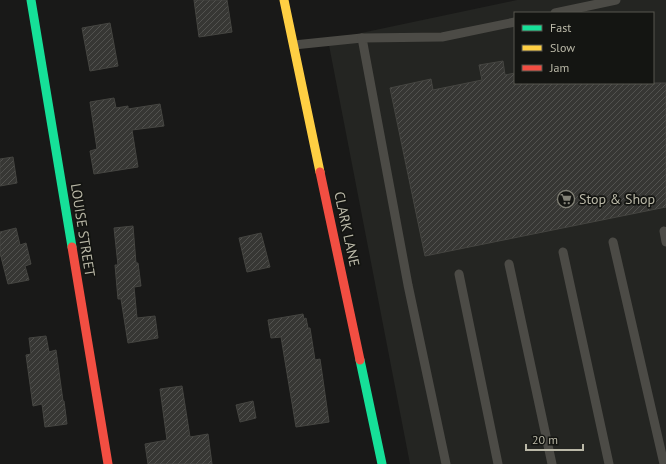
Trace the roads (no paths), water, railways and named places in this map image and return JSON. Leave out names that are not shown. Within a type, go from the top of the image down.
[{"type":"main road","name":"LOUISE STREET","points":[[31,0],[108,464]]},
{"type":"main road","name":"CLARK LANE","points":[[284,0],[382,464]]},
{"type":"lane","points":[[560,12],[616,0]]},
{"type":"lane","points":[[294,45],[362,38],[442,37],[514,22]]},
{"type":"lane","points":[[362,38],[408,285],[446,464]]},
{"type":"lane","points":[[664,231],[666,242]]},
{"type":"lane","points":[[613,242],[664,464]]},
{"type":"lane","points":[[563,252],[609,464]]},
{"type":"lane","points":[[509,264],[552,464]]},
{"type":"lane","points":[[459,274],[498,464]]},
{"type":"place","name":"Stop & Shop","points":[[566,199]]}]
